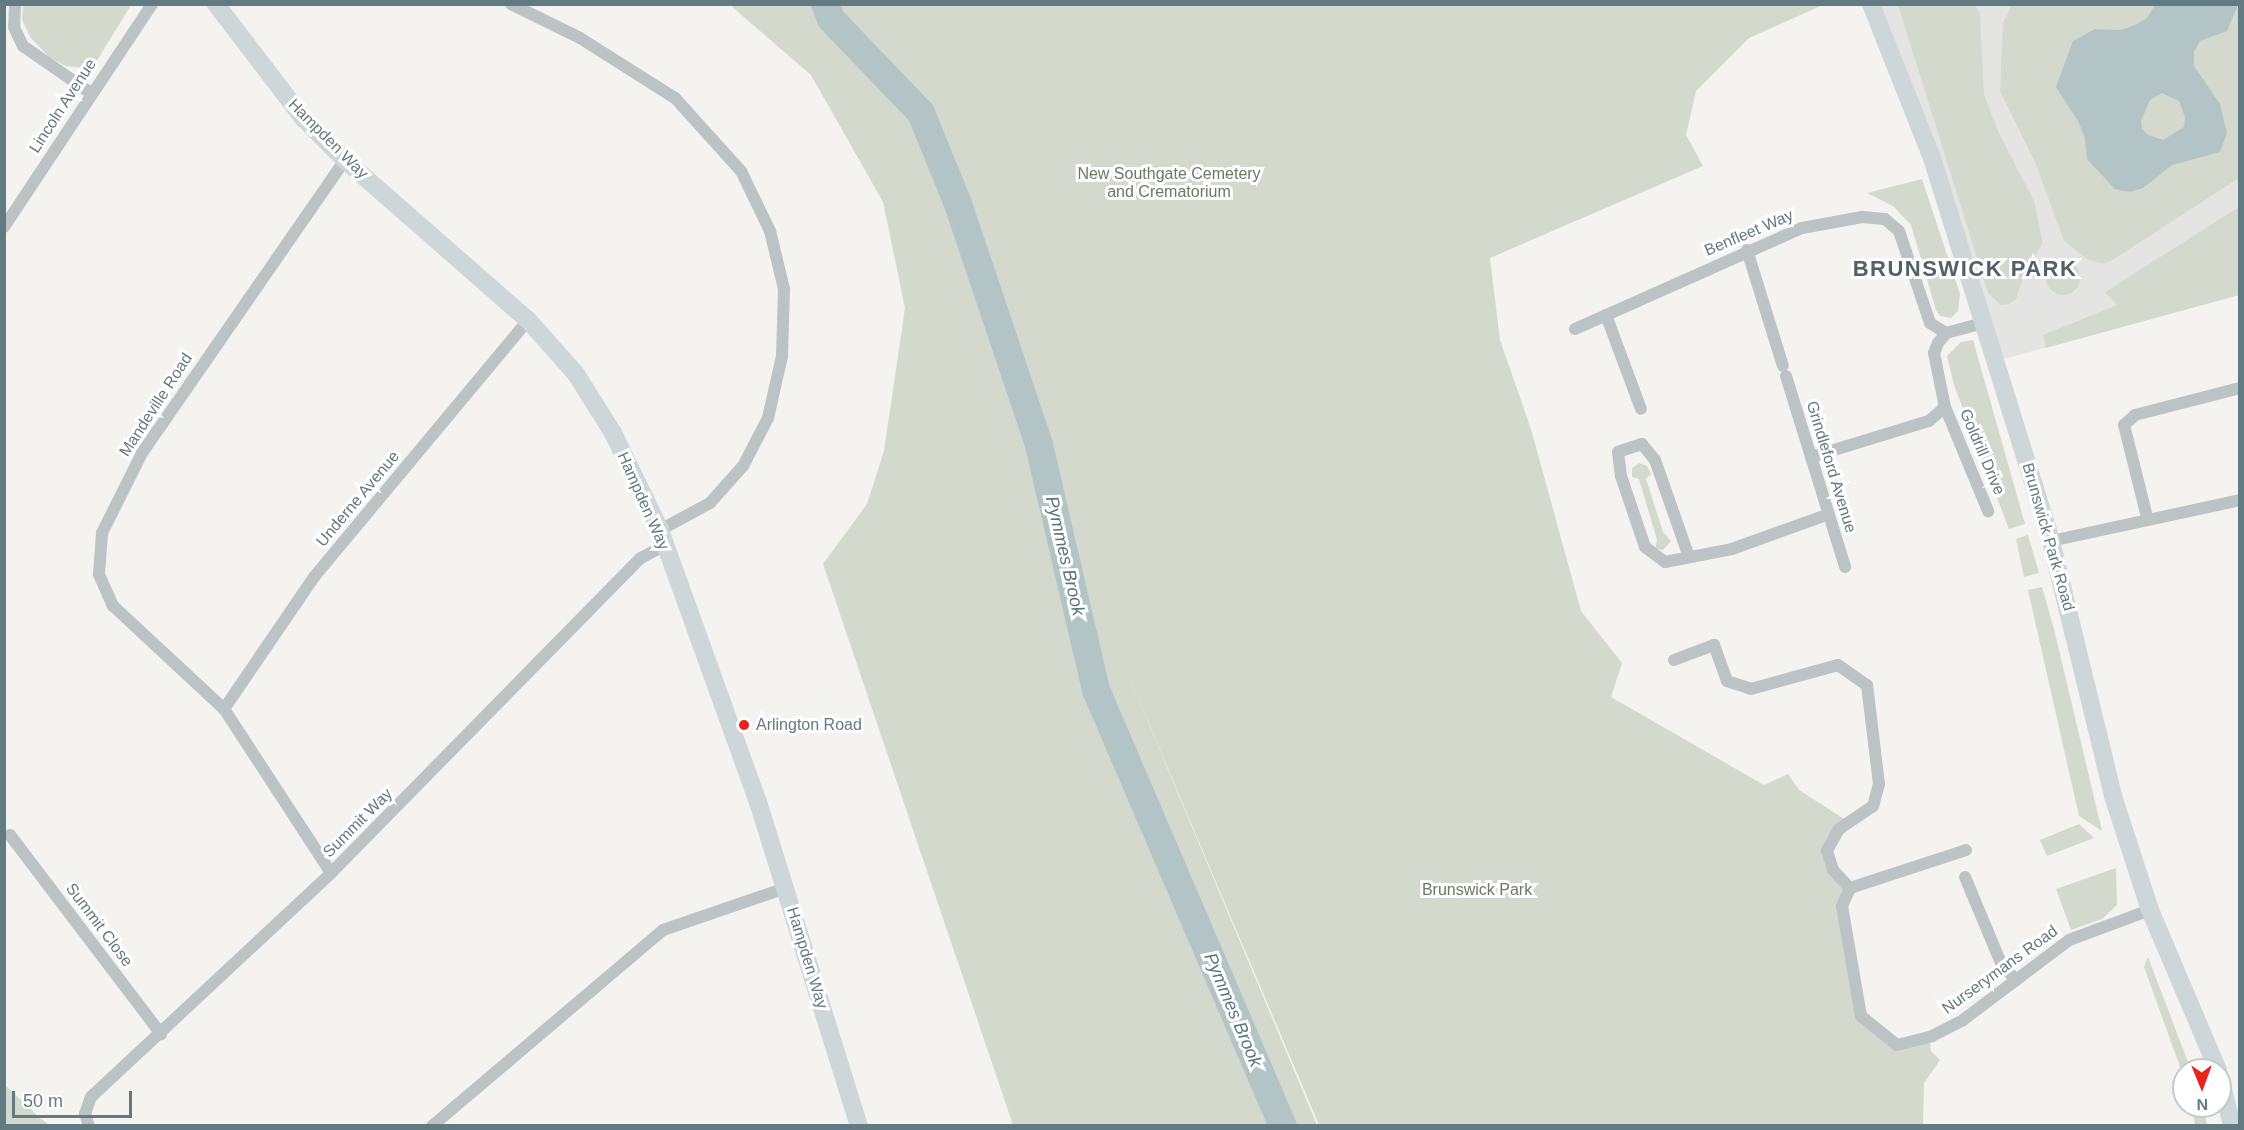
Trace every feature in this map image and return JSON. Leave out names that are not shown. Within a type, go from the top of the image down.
[{"type":"street","points":[[15,4],[14,27],[23,46],[91,93]]},
{"type":"street","name":"Lincoln Avenue","points":[[4,227],[152,4]]},
{"type":"street","name":"Hampden Way","points":[[216,4],[304,119],[345,160],[528,320],[576,374],[613,433],[662,538],[786,888],[859,1125]]},
{"type":"street","name":"Summit Way","points":[[89,1125],[85,1114],[91,1097],[331,873],[641,558],[662,538],[710,503],[743,466],[768,418],[782,356],[784,289],[770,231],[741,171],[675,98],[580,38],[511,4]]},
{"type":"street","name":"Brunswick Park Road","points":[[1871,4],[1932,158],[2051,541],[2099,745],[2151,910],[2213,1058]]},
{"type":"street","name":"Mandeville Road","points":[[331,873],[224,708],[113,606],[99,574],[102,533],[142,453],[345,160]]},
{"type":"street","name":"Benfleet Way","points":[[1575,329],[1747,250],[1802,228],[1862,217],[1885,219],[1899,231],[1930,323],[1946,333]]},
{"type":"street","name":"Grindleford Avenue","points":[[1747,250],[1845,567]]},
{"type":"street","points":[[1606,315],[1641,409]]},
{"type":"street","name":"Underne Avenue","points":[[224,708],[314,577],[528,320]]},
{"type":"street","points":[[1946,333],[1983,323]]},
{"type":"street","name":"Goldrill Drive","points":[[1946,333],[1934,353],[1945,407],[1988,511]]},
{"type":"street","points":[[2147,517],[2124,425],[2135,415],[2240,388]]},
{"type":"street","name":"Goldrill Drive","points":[[1811,458],[1929,421],[1945,407]]},
{"type":"street","points":[[1689,557],[1654,460],[1642,444],[1618,452],[1621,476],[1645,547],[1665,562],[1732,549],[1829,514]]},
{"type":"street","points":[[2051,541],[2147,517],[2240,500]]},
{"type":"street","points":[[1674,660],[1714,645],[1727,681],[1751,689],[1838,665],[1867,685],[1879,784],[1873,806],[1839,829],[1827,851],[1833,870],[1850,888],[1966,850]]},
{"type":"street","name":"Summit Close","points":[[10,835],[161,1034]]},
{"type":"street","points":[[1965,877],[2001,963],[2016,980]]},
{"type":"street","points":[[432,1125],[663,930],[786,888]]},
{"type":"street","name":"Nurserymans Road","points":[[1850,888],[1842,906],[1861,1016],[1898,1045],[1932,1036],[1963,1020],[2069,940],[2151,910]]},
{"type":"shaded area","points":[[1871,5],[2239,5],[2239,295],[1996,361]]},
{"type":"shaded area","points":[[2155,5],[2238,5],[2227,31],[2200,41],[2194,52],[2194,66],[2220,104],[2227,133],[2220,152],[2172,165],[2143,188],[2130,192],[2115,189],[2087,159],[2085,138],[2078,121],[2056,87],[2073,41],[2095,29],[2121,30],[2147,18]],"holes":[[[2162,93],[2179,101],[2185,117],[2184,127],[2163,140],[2148,135],[2142,129],[2141,121],[2150,100]]]},
{"type":"green space","points":[[23,5],[131,5],[93,67],[83,68],[66,66],[49,57],[31,38],[22,20]]},
{"type":"green space","points":[[730,5],[1823,5],[1749,38],[1696,91],[1686,135],[1703,166],[1490,258],[1500,340],[1531,429],[1581,611],[1622,663],[1611,697],[1764,785],[1788,774],[1799,790],[1849,822],[1827,852],[1848,889],[1842,906],[1862,1018],[1891,1042],[1929,1036],[1931,1051],[1940,1060],[1924,1083],[1923,1125],[1319,1125],[1124,665],[1317,1125],[1013,1125],[823,564],[867,504],[884,451],[905,308],[883,202],[811,75]]},
{"type":"green space","points":[[1898,5],[1975,5],[1980,13],[1984,94],[1998,131],[2034,201],[2043,243],[2026,269],[2016,299],[2009,304],[2001,305],[1988,293]]},
{"type":"green space","points":[[2012,5],[2239,5],[2239,178],[2114,259],[2103,264],[2087,259],[2064,241],[2035,162],[2000,91],[2003,23]]},
{"type":"green space","points":[[1922,179],[1960,294],[1958,311],[1951,318],[1940,316],[1936,310],[1911,225],[1893,206],[1867,193]]},
{"type":"green space","points":[[2239,207],[2239,295],[2046,348],[2043,335],[2117,305],[2105,292]]},
{"type":"green space","points":[[2063,261],[2075,266],[2080,278],[2075,290],[2063,295],[2051,290],[2046,278],[2051,266]]},
{"type":"green space","points":[[1973,340],[2025,524],[2009,529],[1954,385],[1947,356],[1961,342]]},
{"type":"green space","points":[[1639,463],[1647,466],[1651,474],[1646,479],[1663,532],[1671,541],[1663,550],[1655,549],[1657,540],[1639,479],[1632,477],[1632,468]]},
{"type":"green space","points":[[2028,535],[2039,573],[2024,577],[2016,539]]},
{"type":"green space","points":[[2042,587],[2102,831],[2079,816],[2028,590]]},
{"type":"green space","points":[[2079,824],[2094,838],[2047,856],[2040,840]]},
{"type":"green space","points":[[2116,868],[2117,905],[2102,919],[2071,930],[2056,889]]},
{"type":"green space","points":[[2148,957],[2186,1058],[2177,1058],[2144,967]]},
{"type":"green space","points":[[4,1084],[40,1118],[49,1125],[5,1125]]},
{"type":"green space","points":[[2194,1118],[2206,1118],[2207,1125],[2195,1125]]},
{"type":"waterway","name":"Pymmes Brook","points":[[825,4],[831,19],[921,113],[957,201],[1039,445],[1096,690],[1283,1126]]},
{"type":"place","name":"Arlington Road","points":[[744,725]]},
{"type":"district","name":"BRUNSWICK PARK","points":[[1965,269]]},
{"type":"park label","name":"New Southgate Cemetery and Crematorium","points":[[1169,183]]},
{"type":"park label","name":"Brunswick Park","points":[[1477,890]]}]
